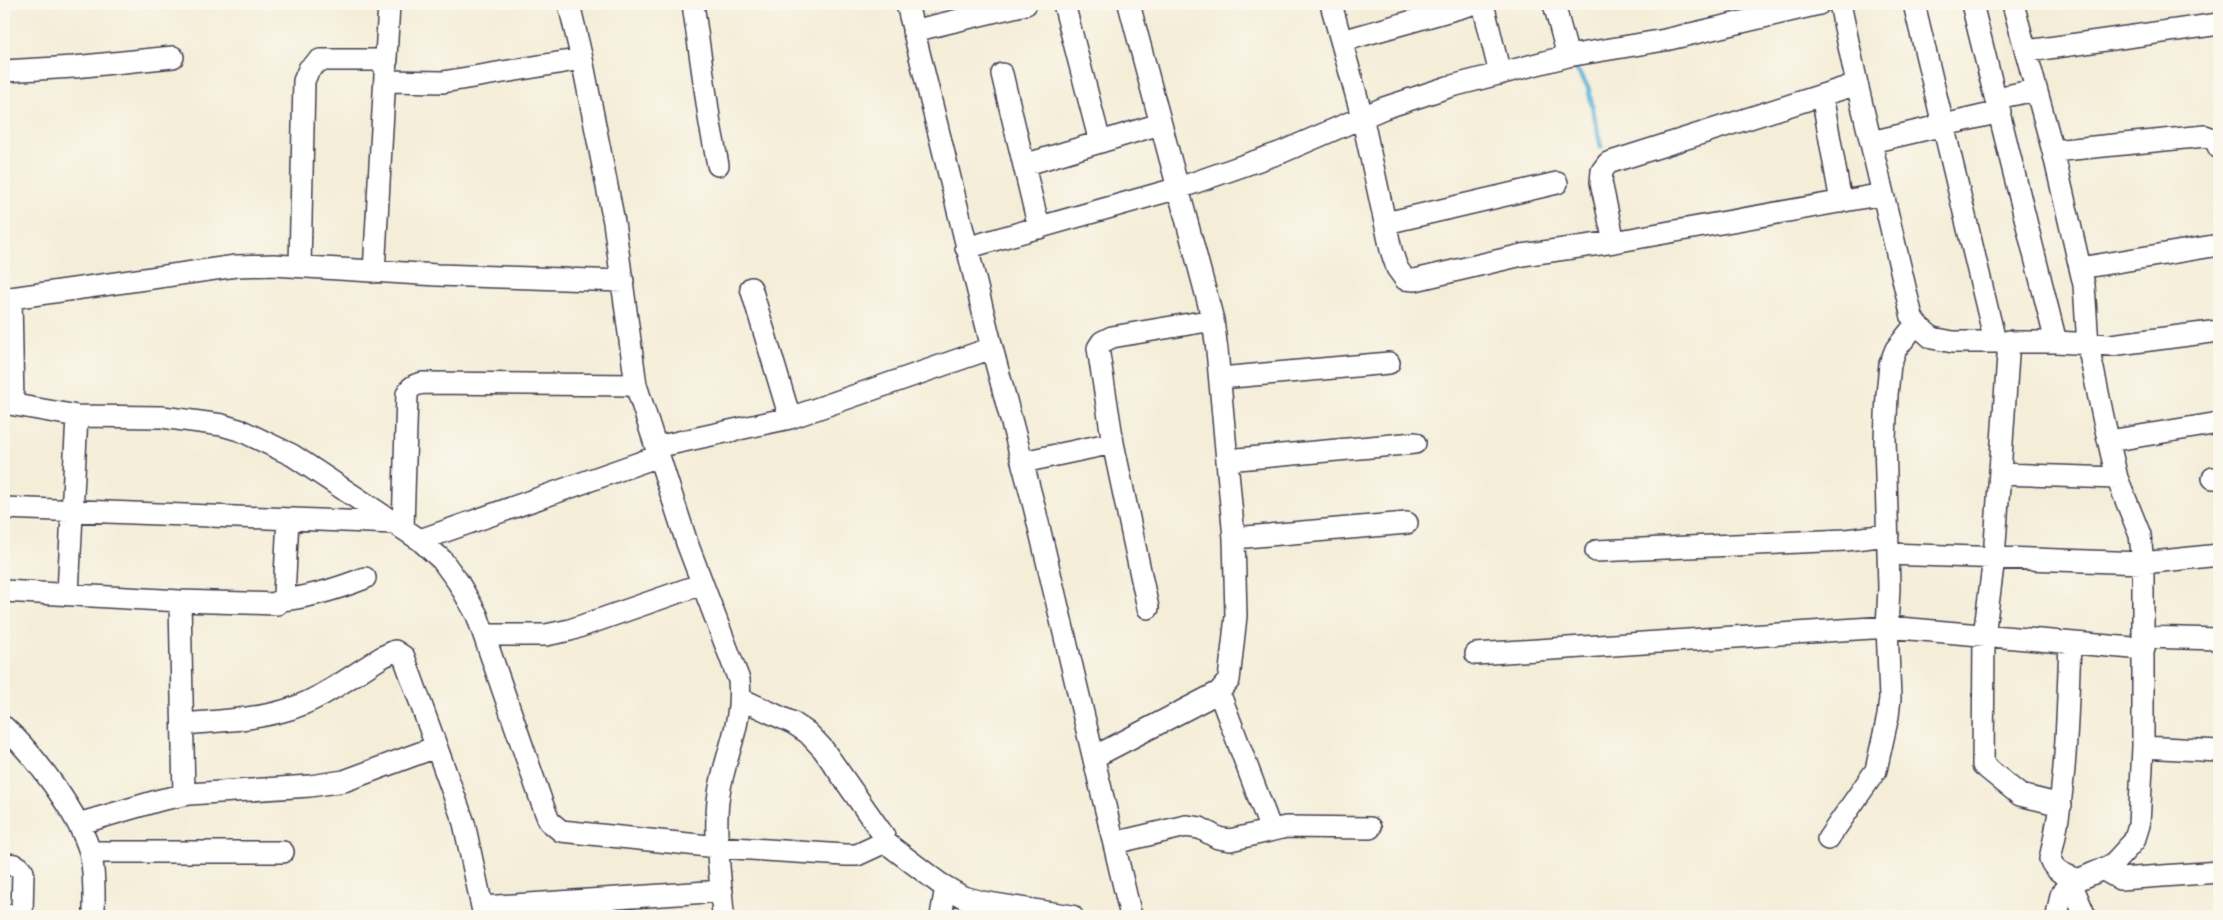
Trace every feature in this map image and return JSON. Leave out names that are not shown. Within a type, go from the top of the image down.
[{"type":"street","points":[[374,272],[389,4]]},
{"type":"street","points":[[569,4],[582,59],[614,222],[636,385],[702,584],[739,680],[741,699],[739,716],[719,794],[718,847],[723,916]]},
{"type":"street","points":[[693,4],[710,124],[718,165]]},
{"type":"street","points":[[907,4],[966,248],[1023,462],[1132,916]]},
{"type":"street","points":[[913,31],[1026,4]]},
{"type":"street","points":[[1064,4],[1100,142]]},
{"type":"street","points":[[1094,757],[1219,692],[1229,680],[1233,662],[1236,616],[1234,538],[1213,320],[1176,188],[1129,4]]},
{"type":"street","points":[[1331,4],[1362,116],[1397,268],[1405,279],[1415,280],[1522,255],[1614,242],[1883,194]]},
{"type":"street","points":[[1342,41],[1473,4]]},
{"type":"street","points":[[1483,4],[1500,74]]},
{"type":"street","points":[[1554,4],[1568,56]]},
{"type":"street","points":[[966,248],[1176,188],[1282,152],[1362,116],[1448,87],[1568,56],[1665,40],[1819,4]]},
{"type":"street","points":[[1840,4],[1912,317],[1916,324],[1932,338],[1954,342],[2056,342],[2088,345],[2148,342],[2219,332]]},
{"type":"street","points":[[1914,4],[2002,341],[2000,474],[1994,558],[1984,636],[1983,765],[2020,794],[2062,805]]},
{"type":"street","points":[[1972,4],[1999,105],[2056,342]]},
{"type":"street","points":[[2013,4],[2053,151],[2084,285],[2088,345],[2117,478],[2140,535],[2143,563],[2143,747],[2139,826],[2134,841],[2112,865],[2075,882],[2061,894],[2057,916]]},
{"type":"street","points":[[2027,51],[2219,24]]},
{"type":"street","points":[[4,71],[74,67],[173,57]]},
{"type":"street","points":[[386,81],[444,82],[582,59]]},
{"type":"street","points":[[300,266],[304,81],[308,69],[320,60],[387,60]]},
{"type":"street","points":[[1002,74],[1039,228]]},
{"type":"street","points":[[1614,242],[1601,182],[1602,171],[1608,163],[1857,84]]},
{"type":"street","points":[[1871,142],[1944,124],[2035,90]]},
{"type":"street","points":[[1822,95],[1841,202]]},
{"type":"street","points":[[1024,165],[1160,124]]},
{"type":"street","points":[[2053,151],[2205,136],[2215,140],[2219,148]]},
{"type":"street","points":[[1386,223],[1557,184]]},
{"type":"street","points":[[2080,268],[2219,245]]},
{"type":"street","points":[[623,281],[374,272],[274,264],[227,267],[7,298],[8,404],[77,416],[162,417],[222,425],[242,431],[292,455],[406,531],[442,560],[458,582],[477,615],[542,803],[554,828],[561,831],[718,847],[857,855],[885,842]]},
{"type":"street","points":[[751,288],[790,418]]},
{"type":"street","points":[[1148,608],[1113,443],[1098,360],[1098,348],[1102,342],[1112,337],[1213,320]]},
{"type":"street","points":[[1828,839],[1876,770],[1890,698],[1887,627],[1886,394],[1890,364],[1896,349],[1916,324]]},
{"type":"street","points":[[4,508],[73,509],[288,519],[406,531],[657,452],[790,418],[992,348]]},
{"type":"street","points":[[1220,378],[1389,363]]},
{"type":"street","points":[[406,531],[407,394],[416,384],[636,385]]},
{"type":"street","points":[[68,594],[77,416]]},
{"type":"street","points":[[2109,441],[2219,423]]},
{"type":"street","points":[[1023,462],[1113,443]]},
{"type":"street","points":[[1227,460],[1415,443]]},
{"type":"street","points":[[2000,474],[2117,478]]},
{"type":"street","points":[[282,600],[284,595],[288,519]]},
{"type":"street","points":[[1234,538],[1406,523]]},
{"type":"street","points":[[1596,551],[1846,540],[1994,558],[2143,563],[2219,555]]},
{"type":"street","points":[[4,591],[271,605],[282,600],[316,595],[364,578]]},
{"type":"street","points":[[484,636],[546,635],[570,630],[702,584]]},
{"type":"street","points":[[180,601],[184,795]]},
{"type":"street","points":[[1476,654],[1887,627],[2070,644],[2219,639]]},
{"type":"street","points":[[2070,644],[2062,805],[2050,859],[2052,866],[2075,882],[2085,916]]},
{"type":"street","points":[[184,724],[255,717],[284,711],[311,701],[384,656],[396,651],[404,657],[464,823],[483,912],[722,891]]},
{"type":"street","points":[[1219,692],[1271,830]]},
{"type":"street","points":[[741,699],[793,723],[808,733],[823,749],[884,836],[885,842],[946,887],[980,909],[1072,916]]},
{"type":"street","points":[[4,727],[30,754],[78,824],[90,852],[94,885],[94,916]]},
{"type":"street","points":[[78,824],[160,800],[184,795],[344,781],[436,746]]},
{"type":"street","points":[[2143,747],[2219,751]]},
{"type":"street","points":[[1114,844],[1186,826],[1200,828],[1218,838],[1230,840],[1292,826],[1370,828]]},
{"type":"street","points":[[90,852],[283,852]]},
{"type":"street","points":[[4,865],[13,864],[20,867],[23,872],[22,913],[6,916]]},
{"type":"street","points":[[2102,869],[2120,879],[2219,872]]},
{"type":"street","points":[[941,916],[946,887]]},
{"type":"waterway","points":[[1571,61],[1588,87],[1601,147]]}]
